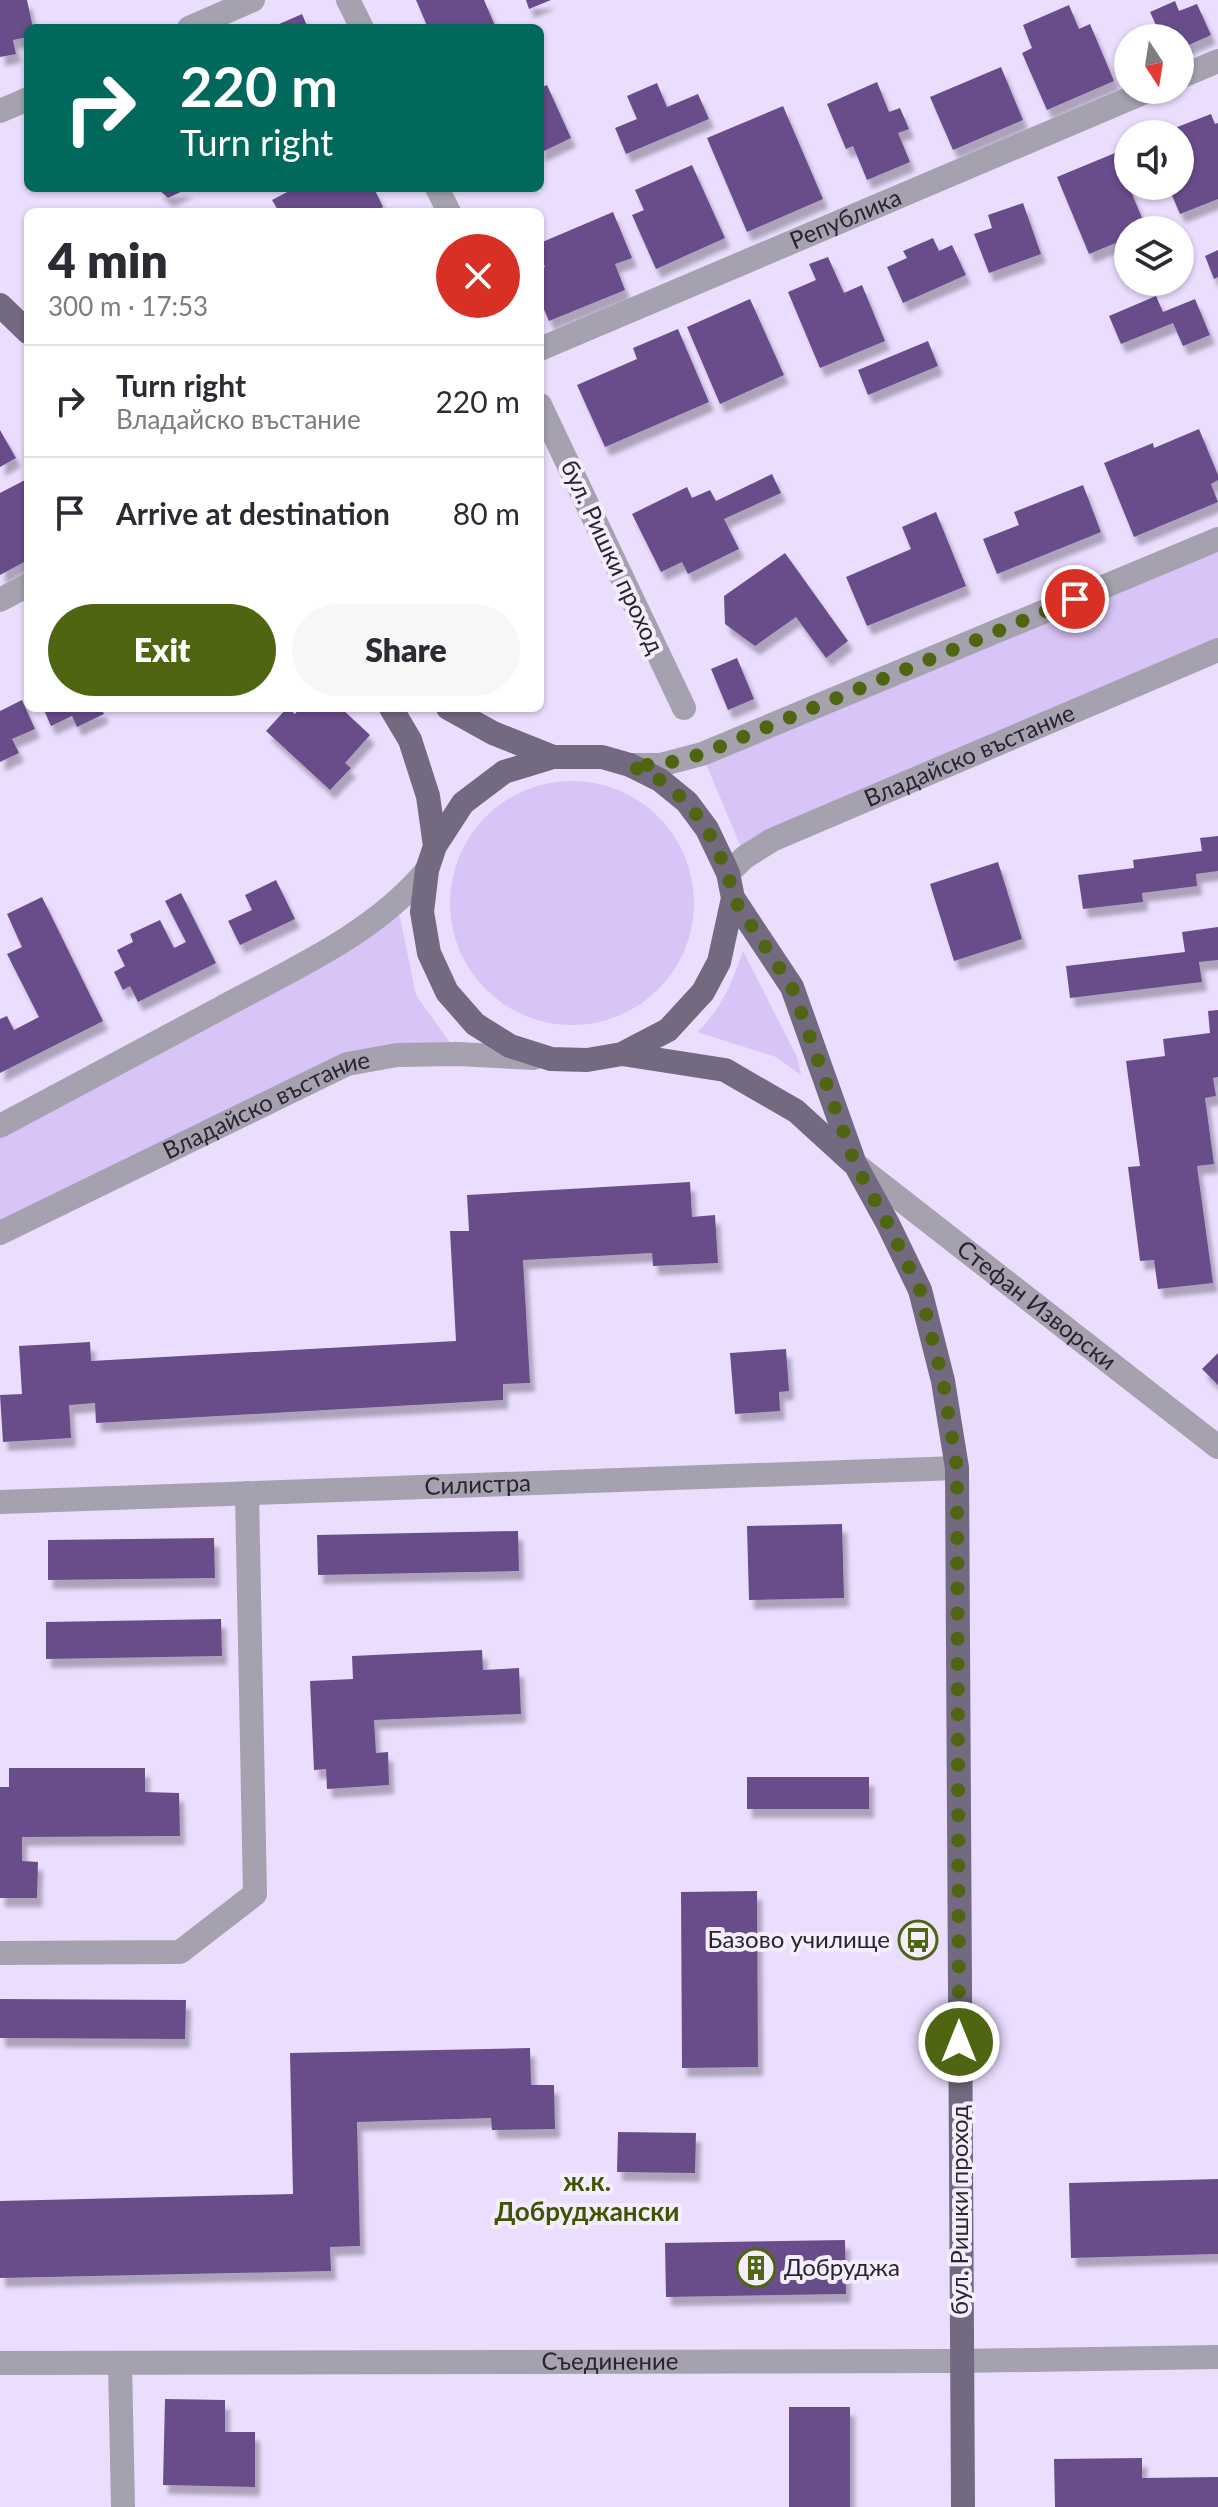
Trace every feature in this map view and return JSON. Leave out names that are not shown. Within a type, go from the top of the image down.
[{"type":"main road","points":[[0,305],[24,328]]},
{"type":"main road","name":"бул. Ришки проход","points":[[393,712],[410,740],[428,796],[435,846],[427,870],[422,912],[429,953],[447,992],[475,1024],[510,1046],[551,1059],[587,1060],[622,1054],[725,1070],[796,1111],[855,1164]]},
{"type":"main road","name":"бул. Ришки проход","points":[[455,712],[493,733],[553,757],[602,757],[630,765],[660,780],[687,802],[707,829],[728,873],[733,898],[792,987],[855,1164],[920,1290],[943,1381],[957,1468],[963,2507]]},
{"type":"main road","points":[[435,846],[463,803],[504,772],[553,757]]},
{"type":"main road","points":[[622,1054],[668,1030],[703,992],[719,962],[733,898]]},
{"type":"street","points":[[348,0],[360,24]]},
{"type":"street","points":[[197,24],[238,3]]},
{"type":"street","points":[[1194,71],[1218,61]]},
{"type":"street","points":[[0,111],[24,101]]},
{"type":"street","name":"Република","points":[[544,347],[1117,104]]},
{"type":"street","name":"бул. Ришки проход","points":[[544,413],[684,708]]},
{"type":"street","points":[[630,765],[660,765],[702,754],[1218,539]]},
{"type":"street","points":[[0,600],[24,587]]},
{"type":"street","name":"Владайско въстание","points":[[728,873],[745,857],[772,840],[1218,650]]},
{"type":"street","points":[[0,1126],[353,934],[397,903],[427,870]]},
{"type":"street","name":"Владайско въстание","points":[[0,1233],[347,1064],[397,1055],[458,1054],[551,1059]]},
{"type":"street","name":"Стефан Изворски","points":[[855,1164],[1218,1447]]},
{"type":"street","name":"Силистра","points":[[0,1502],[957,1468]]},
{"type":"street","points":[[0,1953],[180,1952],[255,1894],[247,1493]]},
{"type":"street","name":"Съединение","points":[[0,2363],[960,2361],[1218,2357]]},
{"type":"street","points":[[120,2363],[123,2507]]},
{"type":"street","points":[[123,2471],[141,2507]]},
{"type":"shaded area","points":[[1218,539],[1218,650],[745,857],[702,754]]},
{"type":"shaded area","points":[[572,781],[619,791],[640,802],[658,817],[673,835],[684,856],[694,903],[684,950],[673,971],[658,989],[640,1004],[619,1015],[572,1025],[525,1015],[504,1004],[486,989],[471,971],[460,950],[450,903],[460,856],[471,835],[486,817],[504,802],[525,791]]},
{"type":"shaded area","points":[[397,903],[416,995],[458,1054],[397,1055],[0,1233],[0,1126]]},
{"type":"shaded area","points":[[743,951],[797,1057],[801,1075],[776,1057],[697,1032],[720,1004]]},
{"type":"building","points":[[0,0],[27,0],[32,24],[24,24],[24,38],[13,40],[16,54],[0,57]]},
{"type":"building","points":[[416,0],[484,0],[494,24],[426,24]]},
{"type":"building","points":[[526,0],[551,0],[529,9]]},
{"type":"building","points":[[1175,1],[1179,11],[1197,4],[1211,35],[1194,43],[1194,24],[1156,24],[1150,12]]},
{"type":"building","points":[[1069,5],[1079,29],[1090,24],[1114,81],[1047,110],[1022,53],[1032,48],[1023,25]]},
{"type":"building","points":[[302,14],[306,24],[279,24]]},
{"type":"building","points":[[1001,67],[1023,120],[953,150],[930,97]]},
{"type":"building","points":[[877,82],[889,112],[900,108],[909,129],[898,133],[910,162],[867,180],[853,146],[846,149],[827,104]]},
{"type":"building","points":[[657,83],[667,107],[698,94],[709,119],[626,154],[615,128],[637,119],[627,96]]},
{"type":"building","points":[[547,85],[571,138],[544,151],[544,86]]},
{"type":"building","points":[[783,106],[823,199],[747,232],[707,138]]},
{"type":"building","points":[[1211,114],[1215,124],[1218,123],[1218,199],[1180,214],[1174,200],[1194,200],[1194,121]]},
{"type":"building","points":[[1114,153],[1114,200],[1135,200],[1141,216],[1114,216],[1114,244],[1089,254],[1057,177]]},
{"type":"building","points":[[692,165],[725,238],[656,269],[632,215],[644,210],[635,190]]},
{"type":"building","points":[[161,192],[181,192],[168,198]]},
{"type":"building","points":[[287,192],[376,192],[383,207],[277,208],[272,200]]},
{"type":"building","points":[[1023,203],[1041,254],[989,273],[974,234],[992,228],[988,215]]},
{"type":"building","points":[[613,212],[632,258],[615,264],[625,290],[549,321],[544,309],[544,241]]},
{"type":"building","points":[[933,238],[939,251],[952,245],[966,275],[903,303],[887,267],[907,258],[903,251]]},
{"type":"building","points":[[1218,250],[1218,277],[1214,279],[1205,256]]},
{"type":"building","points":[[828,257],[844,293],[862,285],[885,341],[820,368],[788,292],[816,280],[809,264]]},
{"type":"building","points":[[1156,296],[1163,312],[1195,299],[1210,335],[1183,346],[1173,323],[1121,344],[1109,316]]},
{"type":"building","points":[[750,299],[784,375],[720,404],[687,327]]},
{"type":"building","points":[[678,329],[709,402],[605,447],[577,385],[637,359],[633,348]]},
{"type":"building","points":[[928,341],[938,366],[868,395],[858,370]]},
{"type":"building","points":[[1199,429],[1218,475],[1218,480],[1211,484],[1218,502],[1134,537],[1104,463],[1153,443],[1154,448]]},
{"type":"building","points":[[0,430],[16,458],[0,467]]},
{"type":"building","points":[[772,474],[781,493],[724,519],[739,549],[688,574],[682,562],[661,572],[632,514],[687,487],[692,498],[710,490],[716,501]]},
{"type":"building","points":[[24,481],[24,562],[0,575],[0,493]]},
{"type":"building","points":[[1083,485],[1101,532],[997,574],[983,539],[1019,525],[1014,512]]},
{"type":"building","points":[[936,512],[966,586],[867,626],[846,577],[911,549],[902,527]]},
{"type":"building","points":[[785,553],[848,641],[826,658],[796,617],[755,646],[725,624],[724,596]]},
{"type":"building","points":[[737,658],[754,699],[728,710],[711,669]]},
{"type":"building","points":[[22,700],[24,712],[27,712],[35,729],[12,739],[19,753],[0,762],[0,711]]},
{"type":"building","points":[[45,712],[104,714],[77,727],[72,716],[51,726]]},
{"type":"building","points":[[283,712],[345,712],[370,735],[345,763],[351,768],[330,790],[266,731]]},
{"type":"building","points":[[1218,836],[1218,871],[1196,874],[1197,886],[1142,893],[1143,902],[1083,909],[1078,875],[1134,868],[1133,860],[1202,851],[1200,838]]},
{"type":"building","points":[[998,862],[1022,939],[954,961],[930,884]]},
{"type":"building","points":[[276,880],[295,919],[240,945],[228,921],[252,910],[245,895]]},
{"type":"building","points":[[181,893],[216,963],[138,1002],[130,986],[123,990],[114,972],[125,966],[117,950],[133,942],[130,934],[160,920],[174,948],[186,942],[165,901]]},
{"type":"building","points":[[42,897],[103,1021],[0,1073],[0,1019],[7,1016],[14,1030],[39,1017],[7,954],[22,947],[7,914]]},
{"type":"building","points":[[1218,927],[1218,960],[1199,962],[1202,982],[1070,998],[1066,966],[1185,952],[1182,932]]},
{"type":"building","points":[[1218,1010],[1218,1077],[1213,1078],[1216,1096],[1205,1098],[1214,1164],[1197,1166],[1213,1283],[1158,1289],[1154,1260],[1140,1261],[1128,1167],[1140,1166],[1126,1061],[1165,1056],[1163,1039],[1210,1033],[1208,1011]]},
{"type":"building","points":[[690,1182],[692,1217],[715,1215],[718,1263],[653,1266],[652,1253],[523,1260],[530,1383],[503,1384],[503,1400],[96,1423],[95,1403],[69,1405],[71,1438],[3,1442],[0,1395],[22,1394],[19,1346],[90,1342],[91,1361],[456,1341],[450,1231],[469,1231],[467,1195]]},
{"type":"building","points":[[786,1349],[789,1391],[779,1392],[780,1411],[735,1414],[730,1353]]},
{"type":"building","points":[[1218,1353],[1218,1385],[1202,1369]]},
{"type":"building","points":[[842,1524],[844,1598],[749,1600],[747,1526]]},
{"type":"building","points":[[518,1531],[519,1571],[318,1575],[317,1535]]},
{"type":"building","points":[[214,1538],[215,1578],[48,1580],[48,1540]]},
{"type":"building","points":[[221,1619],[222,1656],[46,1659],[46,1622]]},
{"type":"building","points":[[482,1650],[483,1670],[519,1668],[521,1714],[374,1720],[376,1753],[388,1752],[389,1785],[327,1789],[326,1769],[314,1770],[310,1681],[353,1679],[352,1656]]},
{"type":"building","points":[[9,1768],[145,1768],[145,1792],[179,1793],[180,1836],[22,1837],[22,1861],[38,1862],[37,1898],[0,1898],[0,1787],[9,1787]]},
{"type":"building","points":[[747,1777],[869,1777],[869,1809],[747,1809]]},
{"type":"building","points":[[757,1891],[758,2067],[682,2068],[681,1892]]},
{"type":"building","points":[[0,1999],[186,2000],[185,2039],[0,2038]]},
{"type":"building","points":[[530,2048],[531,2085],[554,2085],[555,2129],[492,2130],[491,2118],[357,2122],[360,2246],[330,2247],[331,2271],[0,2278],[0,2201],[293,2194],[290,2053]]},
{"type":"building","points":[[618,2132],[696,2133],[695,2173],[617,2172]]},
{"type":"building","points":[[1218,2179],[1218,2254],[1071,2258],[1069,2183]]},
{"type":"building","name":"Добруджа","points":[[845,2240],[846,2294],[666,2297],[665,2243]]},
{"type":"building","points":[[165,2399],[225,2400],[225,2432],[255,2432],[255,2487],[163,2485]]},
{"type":"building","points":[[789,2407],[850,2407],[850,2507],[789,2507]]},
{"type":"building","points":[[1142,2458],[1142,2478],[1218,2477],[1218,2507],[1055,2507],[1054,2459]]},
{"type":"place","name":"Базово училище","points":[[918,1940]]},
{"type":"place","name":"Добруджа","points":[[756,2268]]},
{"type":"district","name":"ж.к. Добруджански","points":[[587,2197]]},
{"type":"route","points":[[959,2042],[957,1468],[943,1381],[920,1290],[855,1164],[792,987],[733,898],[728,873],[707,829],[687,802],[660,780],[630,765],[660,765],[702,754],[1075,599]]}]
